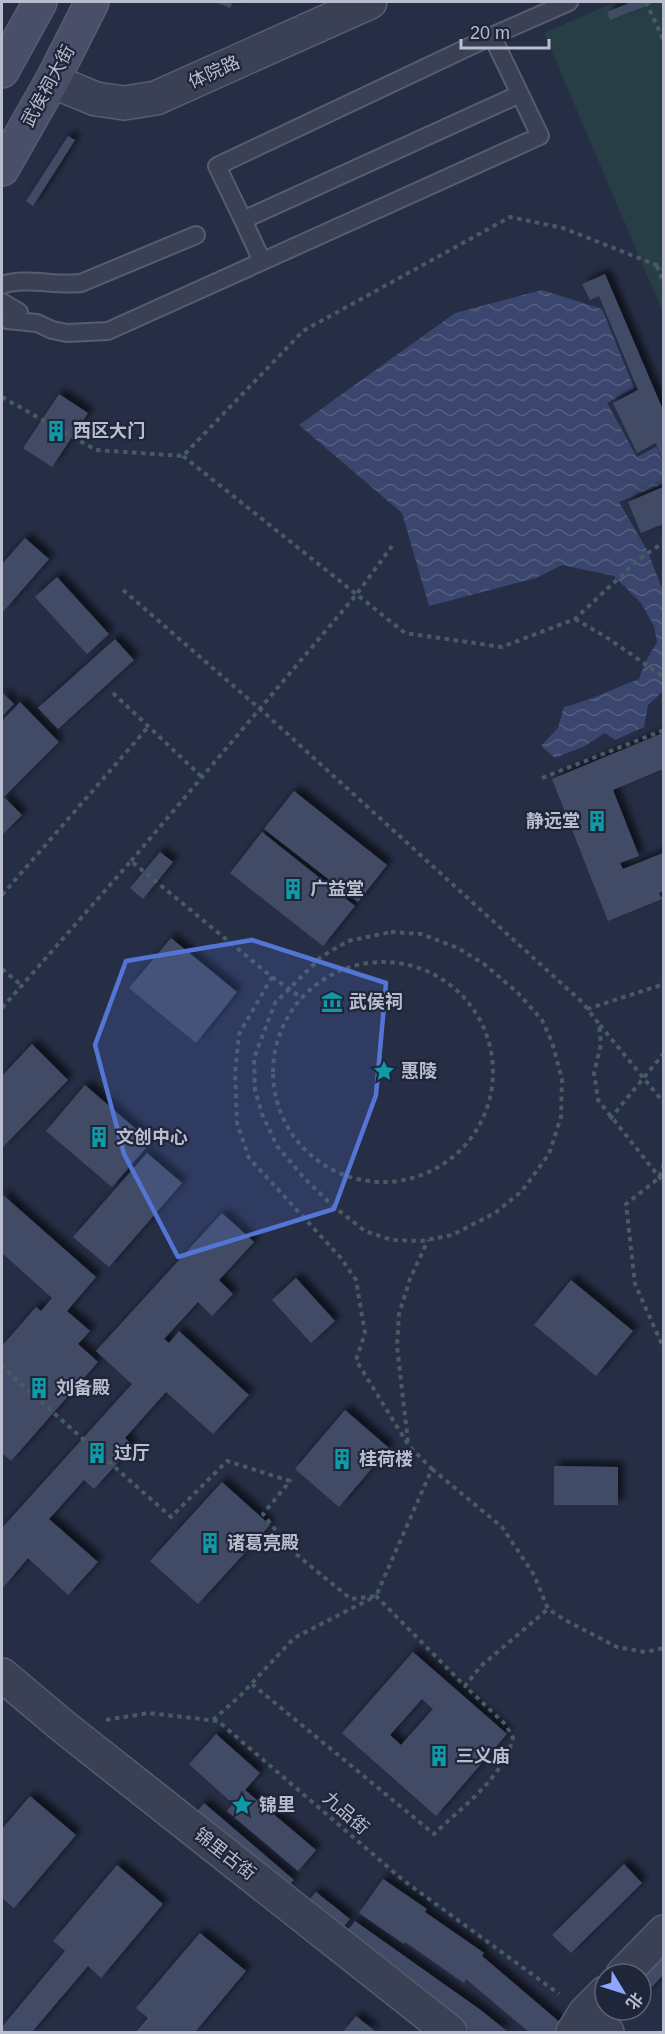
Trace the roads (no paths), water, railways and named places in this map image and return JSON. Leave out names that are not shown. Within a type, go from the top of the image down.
[{"type":"main road","points":[[2,71],[40,2]]},
{"type":"main road","name":"武侯祠大街","points":[[2,169],[52,81],[92,2]]},
{"type":"street","name":"体院路","points":[[52,81],[96,99],[124,103],[156,98],[370,2]]},
{"type":"street","name":"锦里古街","points":[[2,1675],[64,1727],[450,2032]]},
{"type":"street","points":[[634,1962],[663,1932]]},
{"type":"lane","points":[[262,261],[217,166],[569,2]]},
{"type":"lane","points":[[4,325],[37,323],[52,330],[67,333],[108,331],[540,135],[492,36]]},
{"type":"lane","points":[[243,220],[520,94]]},
{"type":"lane","points":[[2,285],[12,281],[67,285],[81,283],[196,235]]},
{"type":"lane","points":[[2,302],[19,312],[4,325]]},
{"type":"water","points":[[542,290],[602,309],[634,388],[607,403],[637,457],[657,446],[663,463],[663,484],[619,502],[647,550],[663,591],[663,691],[648,705],[644,727],[615,740],[605,733],[585,746],[555,758],[541,746],[558,728],[564,707],[639,679],[657,642],[654,626],[641,603],[614,576],[562,565],[536,578],[429,606],[402,513],[299,425],[455,313]]},
{"type":"place","name":"西区大门","points":[[56,431]]},
{"type":"place","name":"静远堂","points":[[597,821]]},
{"type":"place","name":"广益堂","points":[[293,889]]},
{"type":"place","name":"武侯祠","points":[[332,1002]]},
{"type":"place","name":"惠陵","points":[[384,1071]]},
{"type":"place","name":"文创中心","points":[[99,1137]]},
{"type":"place","name":"刘备殿","points":[[39,1388]]},
{"type":"place","name":"过厅","points":[[97,1453]]},
{"type":"place","name":"桂荷楼","points":[[342,1459]]},
{"type":"place","name":"诸葛亮殿","points":[[210,1543]]},
{"type":"place","name":"三义庙","points":[[439,1756]]},
{"type":"place","name":"锦里","points":[[242,1805]]}]
